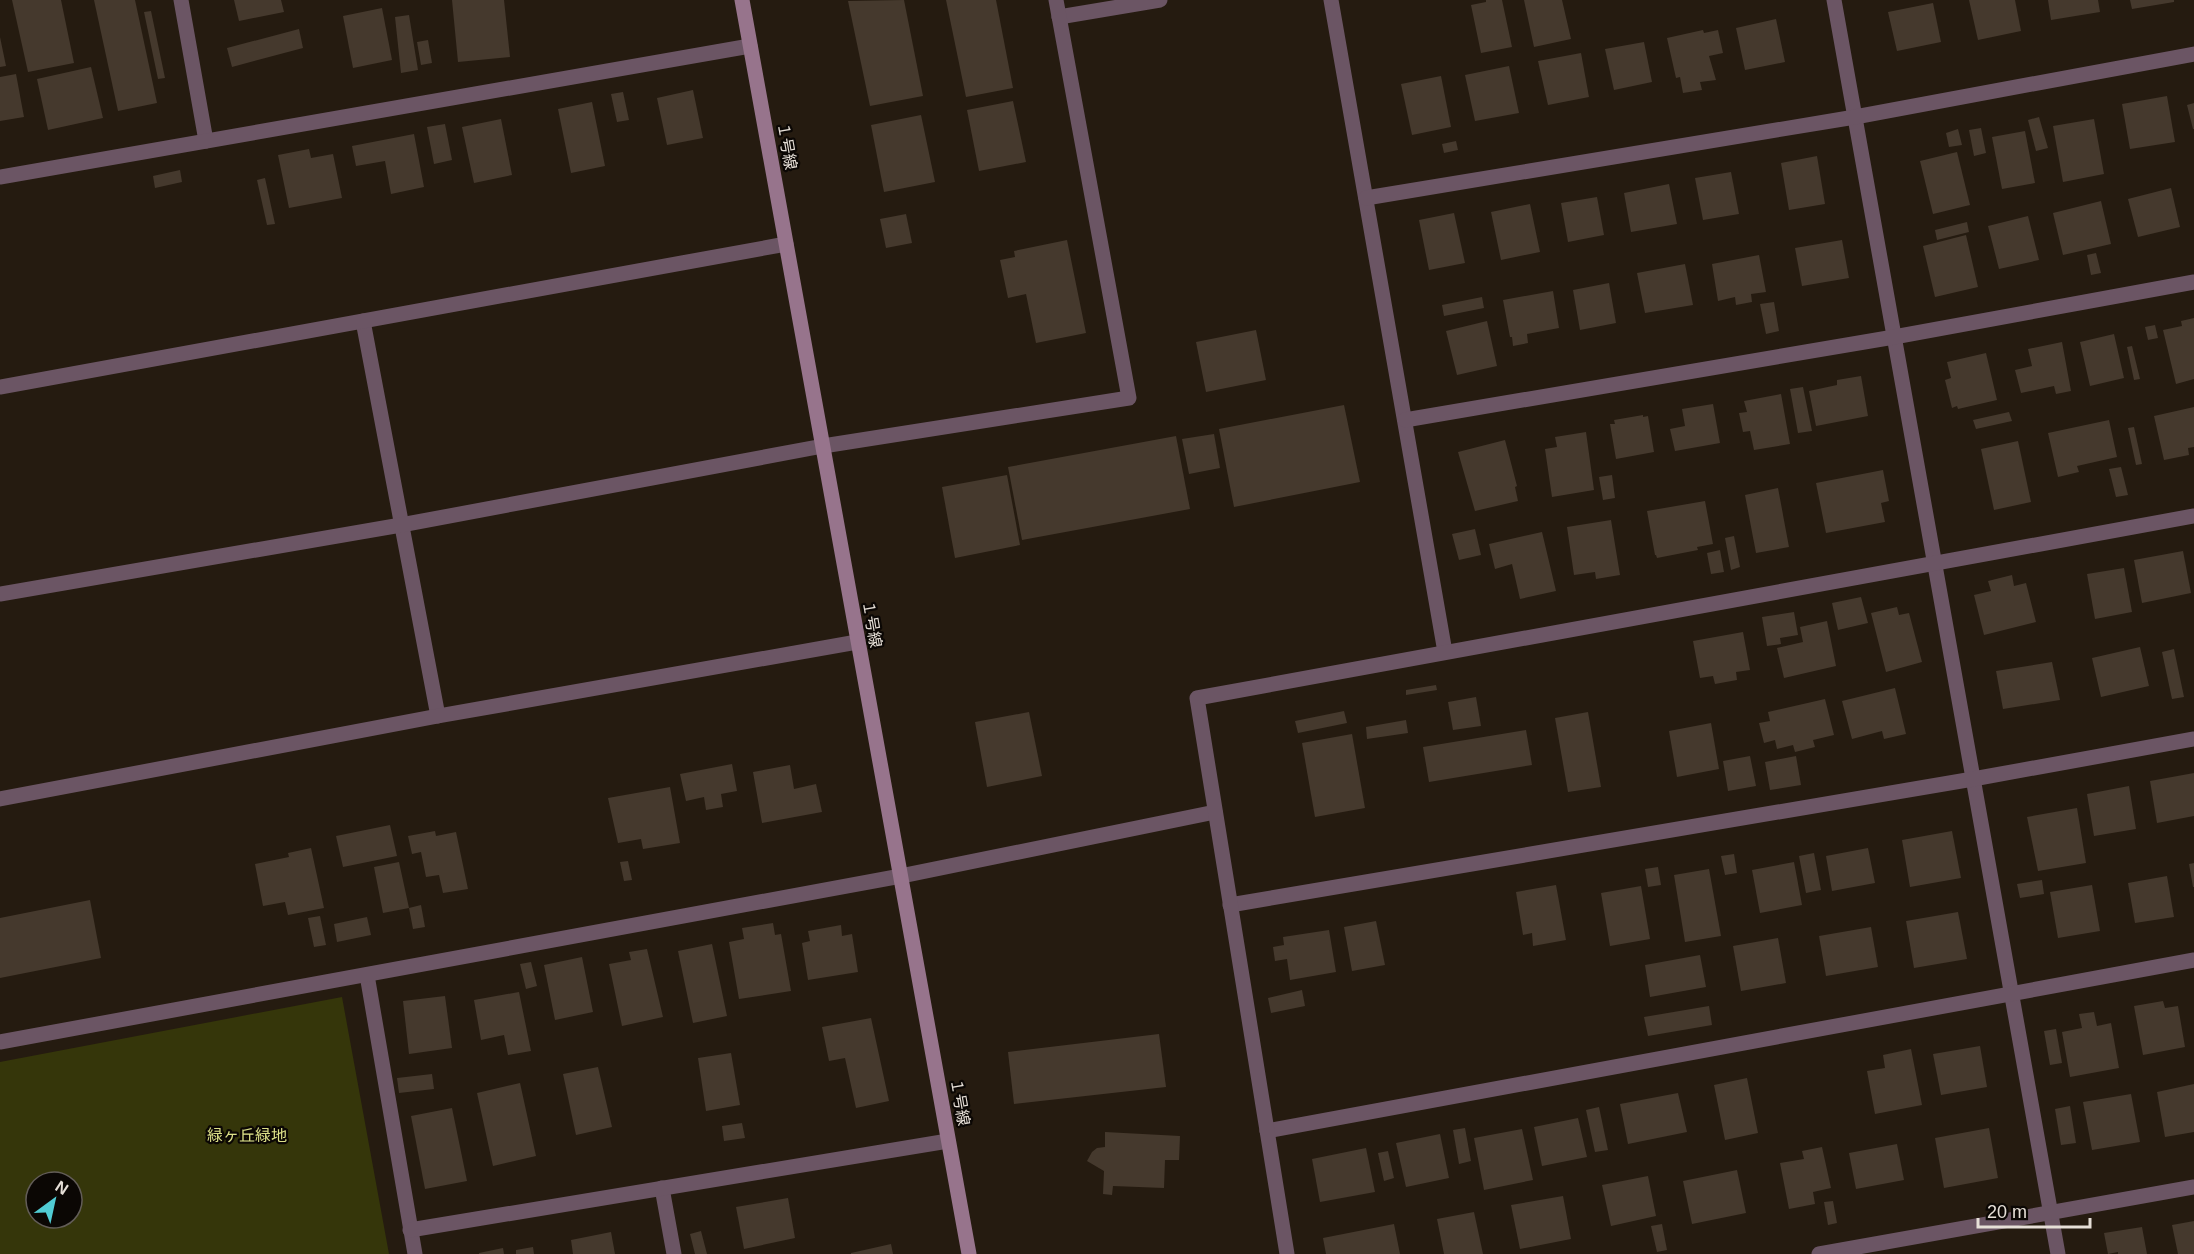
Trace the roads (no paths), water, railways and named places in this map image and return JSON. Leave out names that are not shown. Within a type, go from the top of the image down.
[{"type":"street","points":[[181,0],[206,141]]},
{"type":"street","name":"１号線","points":[[742,0],[969,1254]]},
{"type":"street","points":[[0,594],[401,525],[823,446],[1128,398],[1056,0]]},
{"type":"street","points":[[1059,17],[1160,0]]},
{"type":"street","points":[[1332,0],[1445,652]]},
{"type":"street","points":[[1834,0],[2058,1254]]},
{"type":"street","points":[[0,177],[750,46]]},
{"type":"street","points":[[1366,198],[1855,117],[2194,54]]},
{"type":"street","points":[[0,387],[786,244]]},
{"type":"street","points":[[1405,420],[1894,337],[2194,282]]},
{"type":"street","points":[[363,321],[438,716]]},
{"type":"street","points":[[1287,1254],[1197,698],[2194,516]]},
{"type":"street","points":[[0,799],[438,716],[857,642]]},
{"type":"street","points":[[1230,905],[1973,779],[2194,739]]},
{"type":"street","points":[[0,1042],[901,876],[1215,812]]},
{"type":"street","points":[[1267,1131],[2194,960]]},
{"type":"street","points":[[367,975],[414,1254]]},
{"type":"street","points":[[410,1230],[948,1141]]},
{"type":"street","points":[[1820,1254],[2194,1187]]},
{"type":"street","points":[[662,1188],[674,1254]]},
{"type":"park label","name":"緑ヶ丘緑地","points":[[247,1135]]}]
